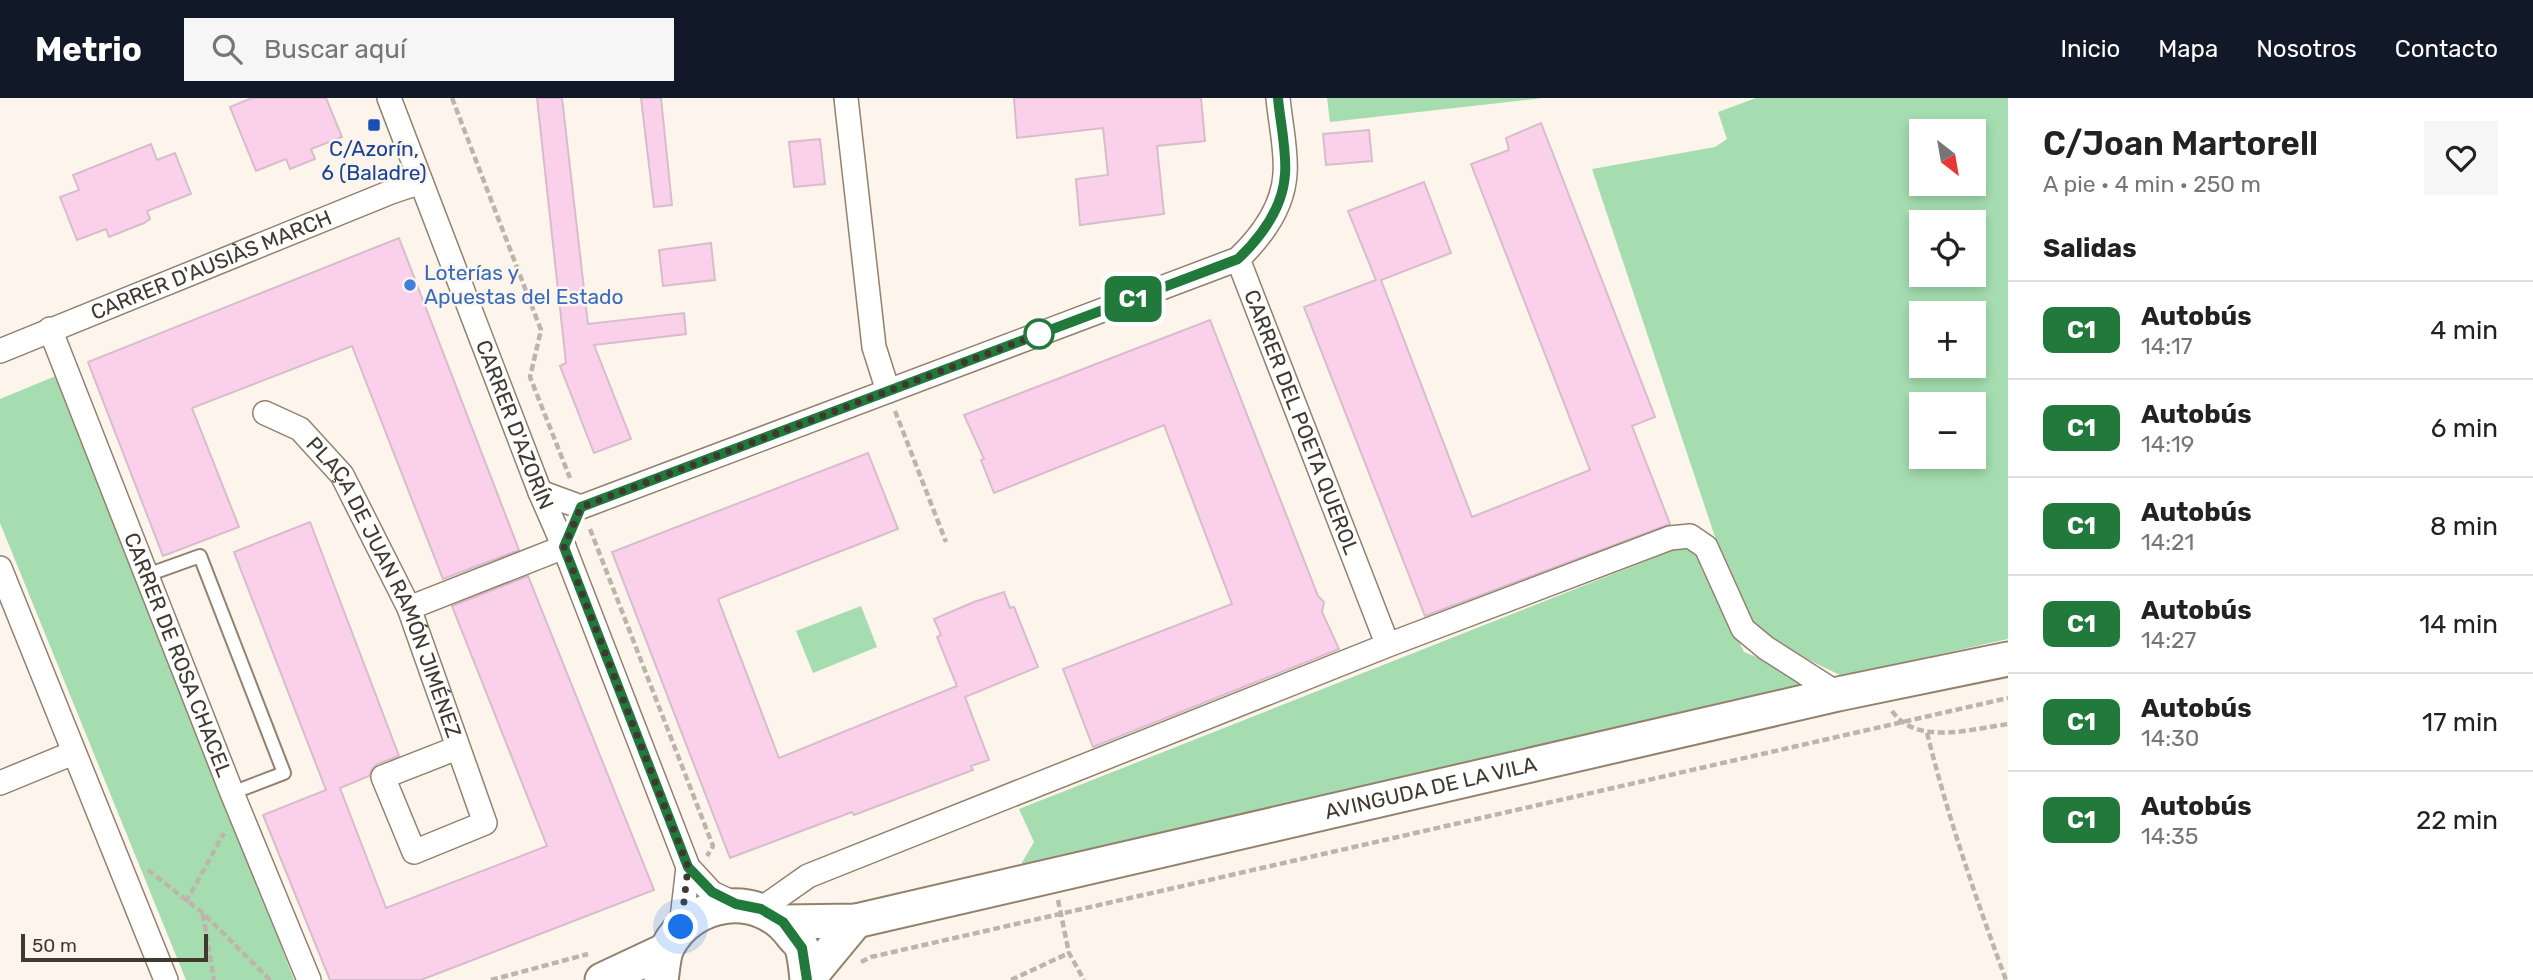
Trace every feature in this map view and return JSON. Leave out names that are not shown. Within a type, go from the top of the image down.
[{"type":"street","name":"CARRER D'AZORÍN","points":[[390,98],[540,492],[564,547],[688,867],[712,892],[760,912]]},
{"type":"street","points":[[846,98],[874,346],[888,391]]},
{"type":"street","points":[[540,492],[581,507],[1238,259],[1254,244],[1278,206],[1285,174],[1278,98]]},
{"type":"street","name":"CARRER D'AUSIÀS MARCH","points":[[0,351],[421,182]]},
{"type":"street","name":"CARRER DEL POETA QUEROL","points":[[1238,259],[1383,633]]},
{"type":"street","name":"CARRER DE ROSA CHACEL","points":[[50,329],[235,800],[309,980]]},
{"type":"street","name":"PLAÇA DE JUAN RAMÓN JIMÉNEZ","points":[[265,414],[300,429],[342,475],[408,608],[485,823],[414,852],[383,777],[457,748]]},
{"type":"street","points":[[408,608],[564,547],[581,507]]},
{"type":"street","points":[[807,980],[802,948],[760,912],[808,876],[1388,645],[1670,538],[1690,536],[1706,547],[1743,629],[1766,648],[1838,694]]},
{"type":"street","points":[[1,573],[166,980]]},
{"type":"street","name":"AVINGUDA DE LA VILA","points":[[669,953],[706,910],[856,921],[1838,694],[2008,659]]},
{"type":"street","points":[[0,783],[73,753]]},
{"type":"street","name":"CARRER D'AZORÍN","points":[[669,953],[688,867]]},
{"type":"street","points":[[807,980],[856,921]]},
{"type":"street","points":[[608,979],[669,953]]},
{"type":"lane","points":[[147,575],[200,555],[284,773],[235,800]]},
{"type":"path","points":[[888,391],[946,542]]},
{"type":"path","points":[[1875,687],[1900,723],[1927,733],[2008,724]]},
{"type":"path","points":[[849,967],[871,957],[2008,698]]},
{"type":"path","points":[[1927,733],[1944,803],[2006,980]]},
{"type":"path","points":[[186,902],[235,800]]},
{"type":"path","points":[[147,869],[203,913],[270,980]]},
{"type":"path","points":[[1055,875],[1060,915],[1069,953],[1084,980]]},
{"type":"path","points":[[203,913],[214,980]]},
{"type":"path","points":[[1011,980],[1069,953]]},
{"type":"green space","points":[[1327,98],[1544,98],[1330,122]]},
{"type":"green space","points":[[1756,98],[2008,98],[2008,639],[1842,676],[1776,644],[1760,632],[1742,606],[1720,552],[1592,169],[1715,147],[1727,139],[1718,112]]},
{"type":"green space","points":[[58,375],[294,980],[186,980],[0,523],[0,399]]},
{"type":"green space","points":[[1679,548],[1696,551],[1744,652],[1800,674],[1803,684],[1020,866],[1034,842],[1019,809]]},
{"type":"green space","points":[[861,606],[877,647],[813,673],[796,631]]},
{"type":"building","points":[[252,98],[326,98],[342,137],[311,149],[315,159],[290,169],[286,159],[256,171],[230,107]]},
{"type":"building","points":[[537,98],[562,98],[588,324],[684,313],[686,334],[594,345],[631,439],[594,453],[560,366],[566,363]]},
{"type":"building","points":[[641,98],[661,98],[672,205],[654,207]]},
{"type":"building","points":[[1014,98],[1201,98],[1205,141],[1157,146],[1164,214],[1080,225],[1076,179],[1108,175],[1103,128],[1017,138]]},
{"type":"building","points":[[1541,123],[1655,417],[1632,426],[1670,524],[1425,616],[1304,307],[1376,280],[1348,211],[1424,182],[1451,253],[1381,280],[1472,517],[1590,470],[1471,164],[1509,150],[1506,138]]},
{"type":"building","points":[[1369,130],[1372,161],[1326,165],[1323,134]]},
{"type":"building","points":[[820,139],[825,184],[794,187],[789,142]]},
{"type":"building","points":[[151,144],[157,160],[175,153],[191,194],[147,211],[150,219],[144,223],[109,237],[106,229],[77,240],[60,197],[79,190],[73,175]]},
{"type":"building","points":[[399,238],[519,550],[443,579],[352,346],[192,408],[239,527],[163,556],[88,362]]},
{"type":"building","points":[[711,243],[715,280],[663,286],[659,250]]},
{"type":"building","points":[[1210,320],[1318,596],[1324,602],[1322,612],[1339,649],[1093,747],[1063,669],[1232,604],[1164,425],[994,493],[981,460],[984,459],[964,415]]},
{"type":"building","points":[[868,453],[898,529],[718,599],[779,758],[957,686],[937,637],[941,635],[934,619],[974,602],[1004,592],[1010,608],[1014,607],[1038,667],[965,697],[989,760],[971,766],[973,770],[730,858],[612,552]]},
{"type":"building","points":[[310,522],[399,756],[377,764],[369,776],[340,788],[386,908],[547,846],[452,606],[528,576],[654,890],[421,980],[330,980],[263,815],[326,790],[234,552]]},
{"type":"bus line","name":"C1","points":[[807,980],[802,948],[783,922],[761,909],[736,904],[712,892],[688,867],[564,547],[581,507],[1238,259],[1254,244],[1278,206],[1285,174],[1278,98]]},
{"type":"place","name":"C/Azorín, 6 (Baladre)","points":[[374,125]]},
{"type":"place","name":"Loterías y Apuestas del Estado","points":[[410,285]]},
{"type":"route","points":[[681,927],[688,867],[564,547],[581,507],[1042,333],[1039,334]]}]
